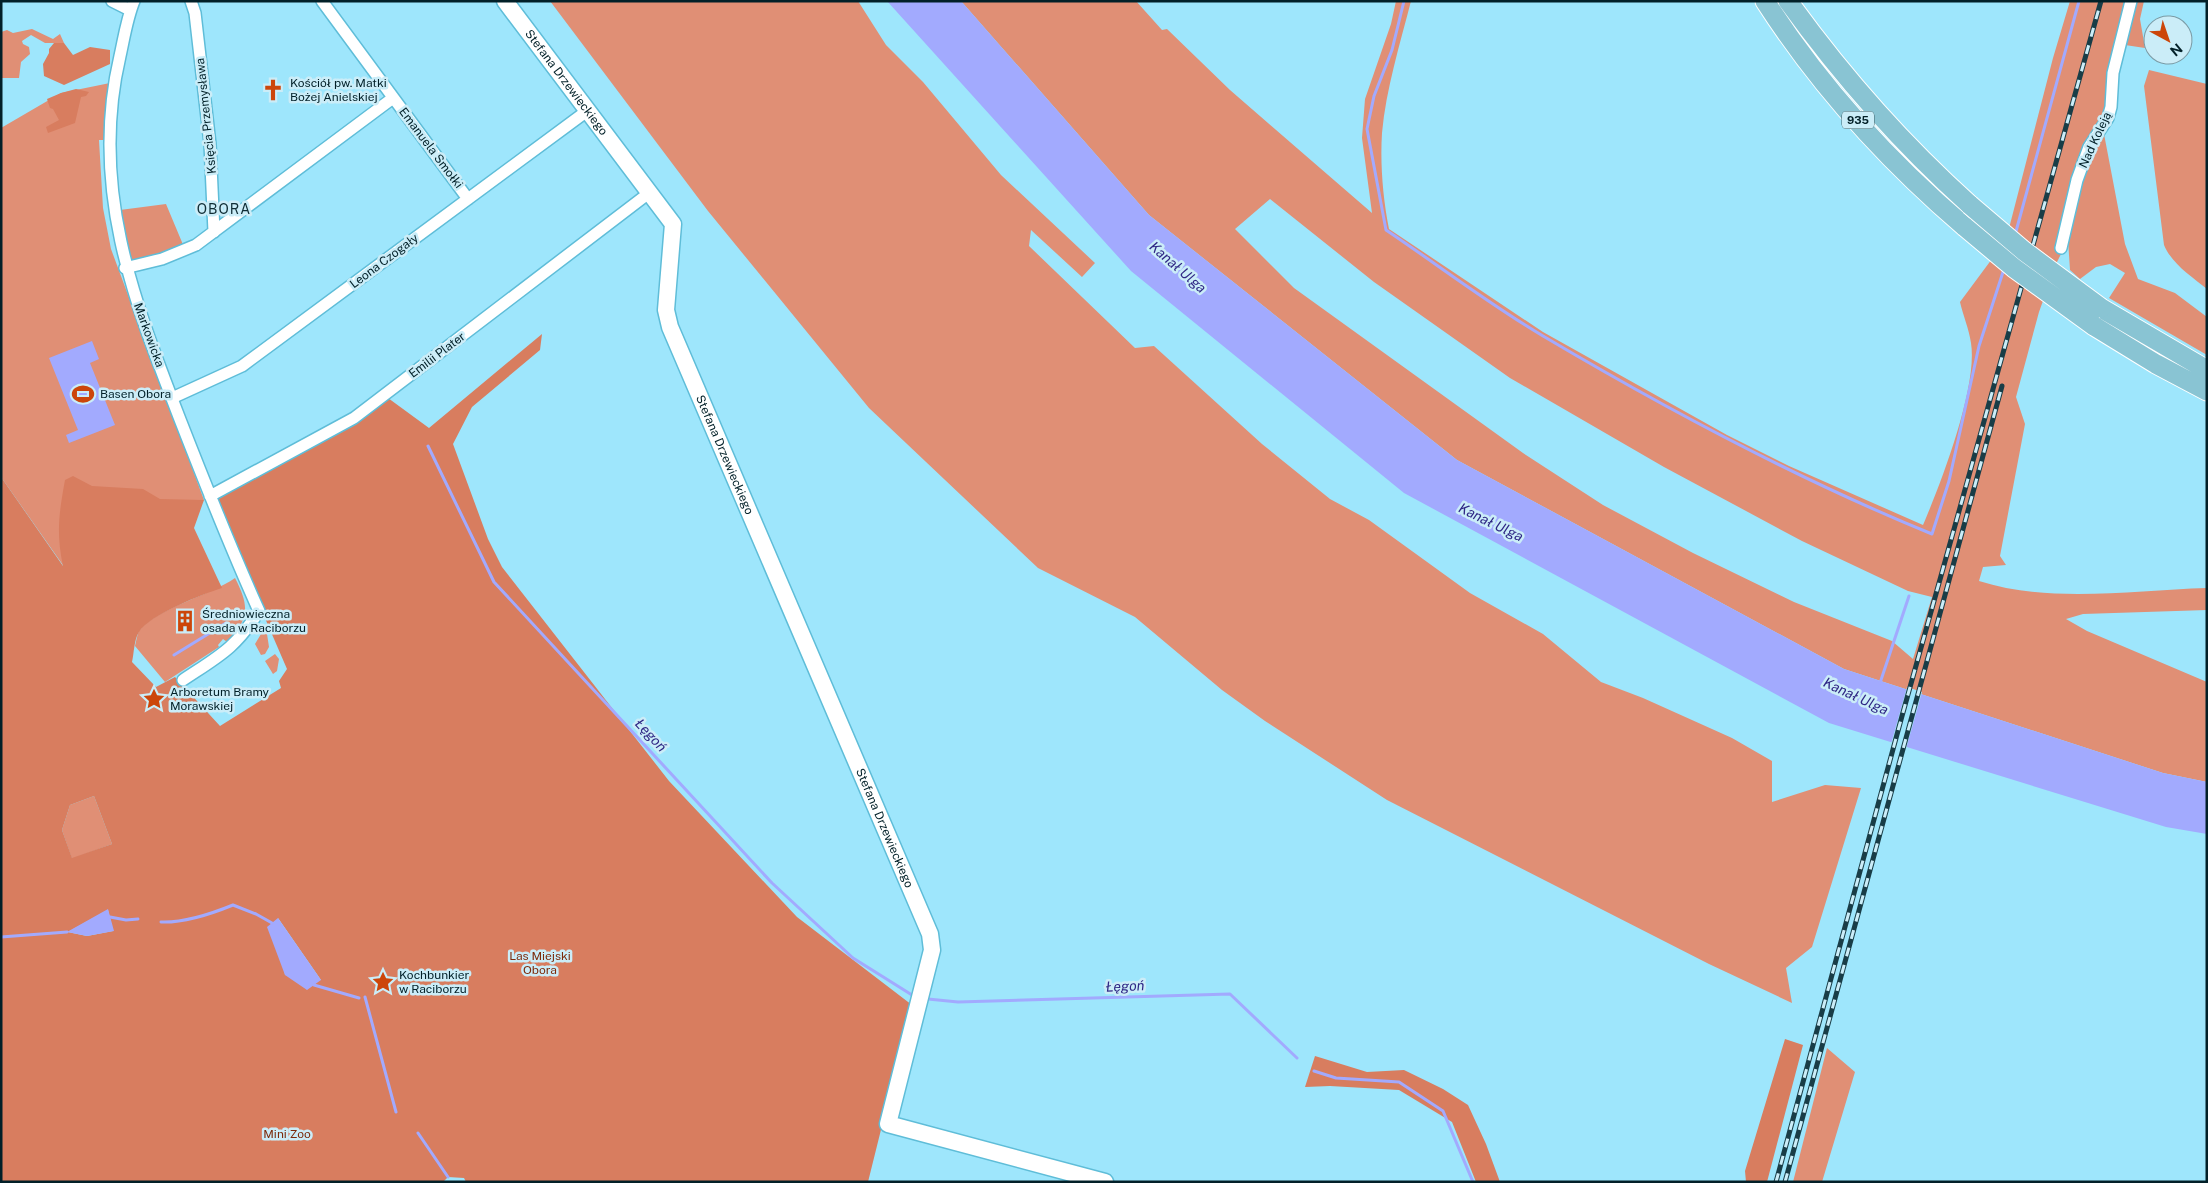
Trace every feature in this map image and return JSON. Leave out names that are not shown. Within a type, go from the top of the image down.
[{"type":"main road","name":"935","points":[[1765,1],[1803,55],[1840,101],[1915,181],[1965,227],[2014,268],[2094,326],[2156,364],[2207,390]]},
{"type":"main road","name":"935","points":[[1788,1],[1837,68],[1889,127],[1970,205],[2024,252],[2101,308],[2207,370]]},
{"type":"street","points":[[112,1],[132,6]]},
{"type":"street","name":"Księcia Przemysława","points":[[191,1],[195,13],[210,144],[214,232]]},
{"type":"street","name":"Emanuela Smołki","points":[[322,1],[468,198]]},
{"type":"street","name":"Stefana Drzewieckiego","points":[[505,1],[673,224],[666,310],[670,327],[930,934],[932,950],[888,1124],[1105,1182]]},
{"type":"street","name":"Nad Koleją","points":[[2061,248],[2077,180],[2090,147],[2108,118],[2113,73],[2131,1]]},
{"type":"street","name":"Markowicka","points":[[132,6],[113,89],[110,158],[114,212],[125,268],[210,496],[259,611],[244,634],[231,649],[183,680]]},
{"type":"street","points":[[125,268],[171,256],[196,245],[393,98]]},
{"type":"street","name":"Leona Czogały","points":[[172,398],[242,366],[587,111]]},
{"type":"street","name":"Emilii Plater","points":[[210,496],[354,418],[649,193]]},
{"type":"shaded area","points":[[550,1],[858,1],[886,45],[923,82],[1001,175],[1095,263],[1082,277],[1031,230],[1029,246],[1135,348],[1154,346],[1262,444],[1330,499],[1369,520],[1470,593],[1543,634],[1601,682],[1643,698],[1732,738],[1772,761],[1772,802],[1825,785],[1861,788],[1812,947],[1786,968],[1792,1003],[1709,964],[1387,800],[1265,721],[1222,690],[1135,617],[1038,568],[869,408],[708,211]]},
{"type":"shaded area","points":[[961,1],[1136,1],[1162,30],[1167,29],[1230,90],[1372,213],[1362,138],[1365,99],[1391,24],[1396,1],[1411,1],[1390,83],[1382,133],[1381,157],[1389,229],[1543,332],[1727,435],[1789,466],[1923,525],[1948,461],[1964,409],[1969,384],[1972,362],[1971,343],[1960,302],[2006,240],[2053,58],[2070,1],[2144,1],[2140,19],[2143,48],[2125,45],[2093,147],[2104,134],[2125,244],[2138,279],[2175,293],[2207,317],[2207,355],[2109,298],[2125,273],[2110,264],[2096,267],[2080,279],[2070,270],[2068,240],[2057,262],[2039,312],[2016,397],[2025,424],[2000,556],[2006,565],[1983,567],[1979,581],[2006,588],[2063,594],[2207,588],[2207,610],[2083,614],[2066,619],[2087,631],[2207,682],[2207,782],[2163,773],[1844,669],[1457,460],[1149,215]],"holes":[[[1270,199],[1374,282],[1510,378],[1664,467],[1802,541],[1908,591],[1932,597],[1913,659],[1892,641],[1794,602],[1693,553],[1603,505],[1523,453],[1294,288],[1235,229]]]},
{"type":"shaded area","points":[[32,29],[53,39],[60,34],[64,43],[45,43],[31,35],[22,41],[23,44],[29,47],[30,54],[21,62],[19,78],[1,78],[1,32],[7,30],[13,33]]},
{"type":"shaded area","points":[[2149,70],[2207,84],[2207,289],[2177,264],[2164,245],[2144,86]]},
{"type":"shaded area","points":[[110,83],[105,140],[99,140],[103,208],[111,249],[204,500],[65,568],[1,477],[1,128],[61,93]]},
{"type":"shaded area","points":[[166,204],[184,247],[139,262],[132,259],[126,244],[120,210]]},
{"type":"shaded area","points":[[235,578],[245,605],[245,612],[240,626],[227,642],[223,639],[218,645],[219,647],[165,682],[135,646],[139,631],[157,616]]},
{"type":"shaded area","points":[[264,629],[267,634],[269,647],[265,654],[261,655],[255,644]]},
{"type":"shaded area","points":[[275,654],[279,659],[277,671],[273,674],[265,661]]},
{"type":"shaded area","points":[[94,796],[112,844],[72,859],[62,830],[70,805]]},
{"type":"shaded area","points":[[1827,1048],[1855,1072],[1822,1182],[1793,1182]]},
{"type":"green space","points":[[54,43],[64,43],[73,55],[90,47],[110,50],[110,64],[64,85],[44,76],[43,64],[49,49]]},
{"type":"green space","points":[[76,89],[89,92],[86,96],[81,97],[75,123],[48,133],[46,127],[59,120],[53,109],[50,108],[47,99]]},
{"type":"green space","name":"Las Miejski Obora","points":[[542,334],[540,350],[472,407],[453,444],[488,539],[502,567],[669,781],[797,917],[912,1005],[868,1182],[466,1182],[464,1178],[448,1177],[443,1182],[1,1182],[1,477],[63,566],[59,533],[60,513],[65,480],[73,476],[92,486],[143,489],[160,499],[204,500],[194,528],[222,588],[177,606],[145,625],[136,639],[132,662],[156,687],[175,677],[220,726],[281,688],[279,681],[287,669],[213,498],[388,398],[429,428]],"holes":[[[94,796],[112,844],[72,858],[62,830],[70,805]],[[108,910],[113,931],[87,936],[68,932]],[[278,918],[321,980],[285,975]]]},
{"type":"green space","points":[[1785,1039],[1803,1045],[1767,1182],[1746,1182],[1745,1171]]},
{"type":"green space","points":[[1315,1056],[1367,1072],[1404,1070],[1443,1089],[1468,1105],[1486,1144],[1500,1182],[1476,1182],[1452,1122],[1399,1090],[1330,1086],[1305,1087]]},
{"type":"water","name":"Kanał Ulga","points":[[887,1],[961,1],[1149,215],[1457,460],[1844,669],[2163,773],[2207,782],[2207,834],[2166,827],[1829,723],[1404,493],[1131,271]]},
{"type":"water","name":"Basen Obora","points":[[92,341],[99,359],[90,363],[115,425],[69,443],[66,435],[78,430],[49,358]]},
{"type":"water","points":[[108,909],[114,931],[87,936],[67,932]]},
{"type":"water","points":[[278,918],[321,980],[307,990],[285,975],[267,927]]},
{"type":"pier","points":[[1907,687],[1922,692],[1906,749],[1891,744]]},
{"type":"waterway","points":[[1404,1],[1392,50],[1374,96],[1367,129],[1386,230],[1523,324],[1685,417],[1783,467],[1932,534],[1949,481],[1979,346],[2004,269]]},
{"type":"waterway","points":[[2015,235],[2079,1]]},
{"type":"waterway","name":"Łęgoń","points":[[428,446],[494,582],[772,883],[853,958],[912,995]]},
{"type":"waterway","points":[[1880,683],[1909,596]]},
{"type":"waterway","points":[[174,655],[226,623]]},
{"type":"waterway","points":[[161,922],[207,915],[233,905],[272,923]]},
{"type":"waterway","points":[[110,917],[126,920],[138,919]]},
{"type":"waterway","points":[[1,937],[67,932]]},
{"type":"waterway","points":[[314,985],[359,998]]},
{"type":"waterway","name":"Łęgoń","points":[[928,999],[958,1002],[1230,994],[1297,1058]]},
{"type":"waterway","points":[[365,997],[396,1112]]},
{"type":"waterway","name":"Łęgoń","points":[[1314,1071],[1336,1078],[1399,1082],[1443,1111],[1473,1182]]},
{"type":"waterway","points":[[418,1133],[448,1177]]},
{"type":"railway","points":[[1776,1182],[1902,716],[2101,1]]},
{"type":"railway","points":[[1785,1182],[2002,386]]},
{"type":"place","name":"Kościół pw. Matki Bożej Anielskiej","points":[[273,90]]},
{"type":"place","name":"Basen Obora","points":[[83,394]]},
{"type":"place","name":"Średniowieczna osada w Raciborzu","points":[[185,621]]},
{"type":"place","name":"Arboretum Bramy Morawskiej","points":[[154,699]]},
{"type":"place","name":"Kochbunkier w Raciborzu","points":[[383,982]]},
{"type":"district","name":"OBORA","points":[[224,209]]},
{"type":"park label","name":"Mini Zoo","points":[[287,1134]]}]
